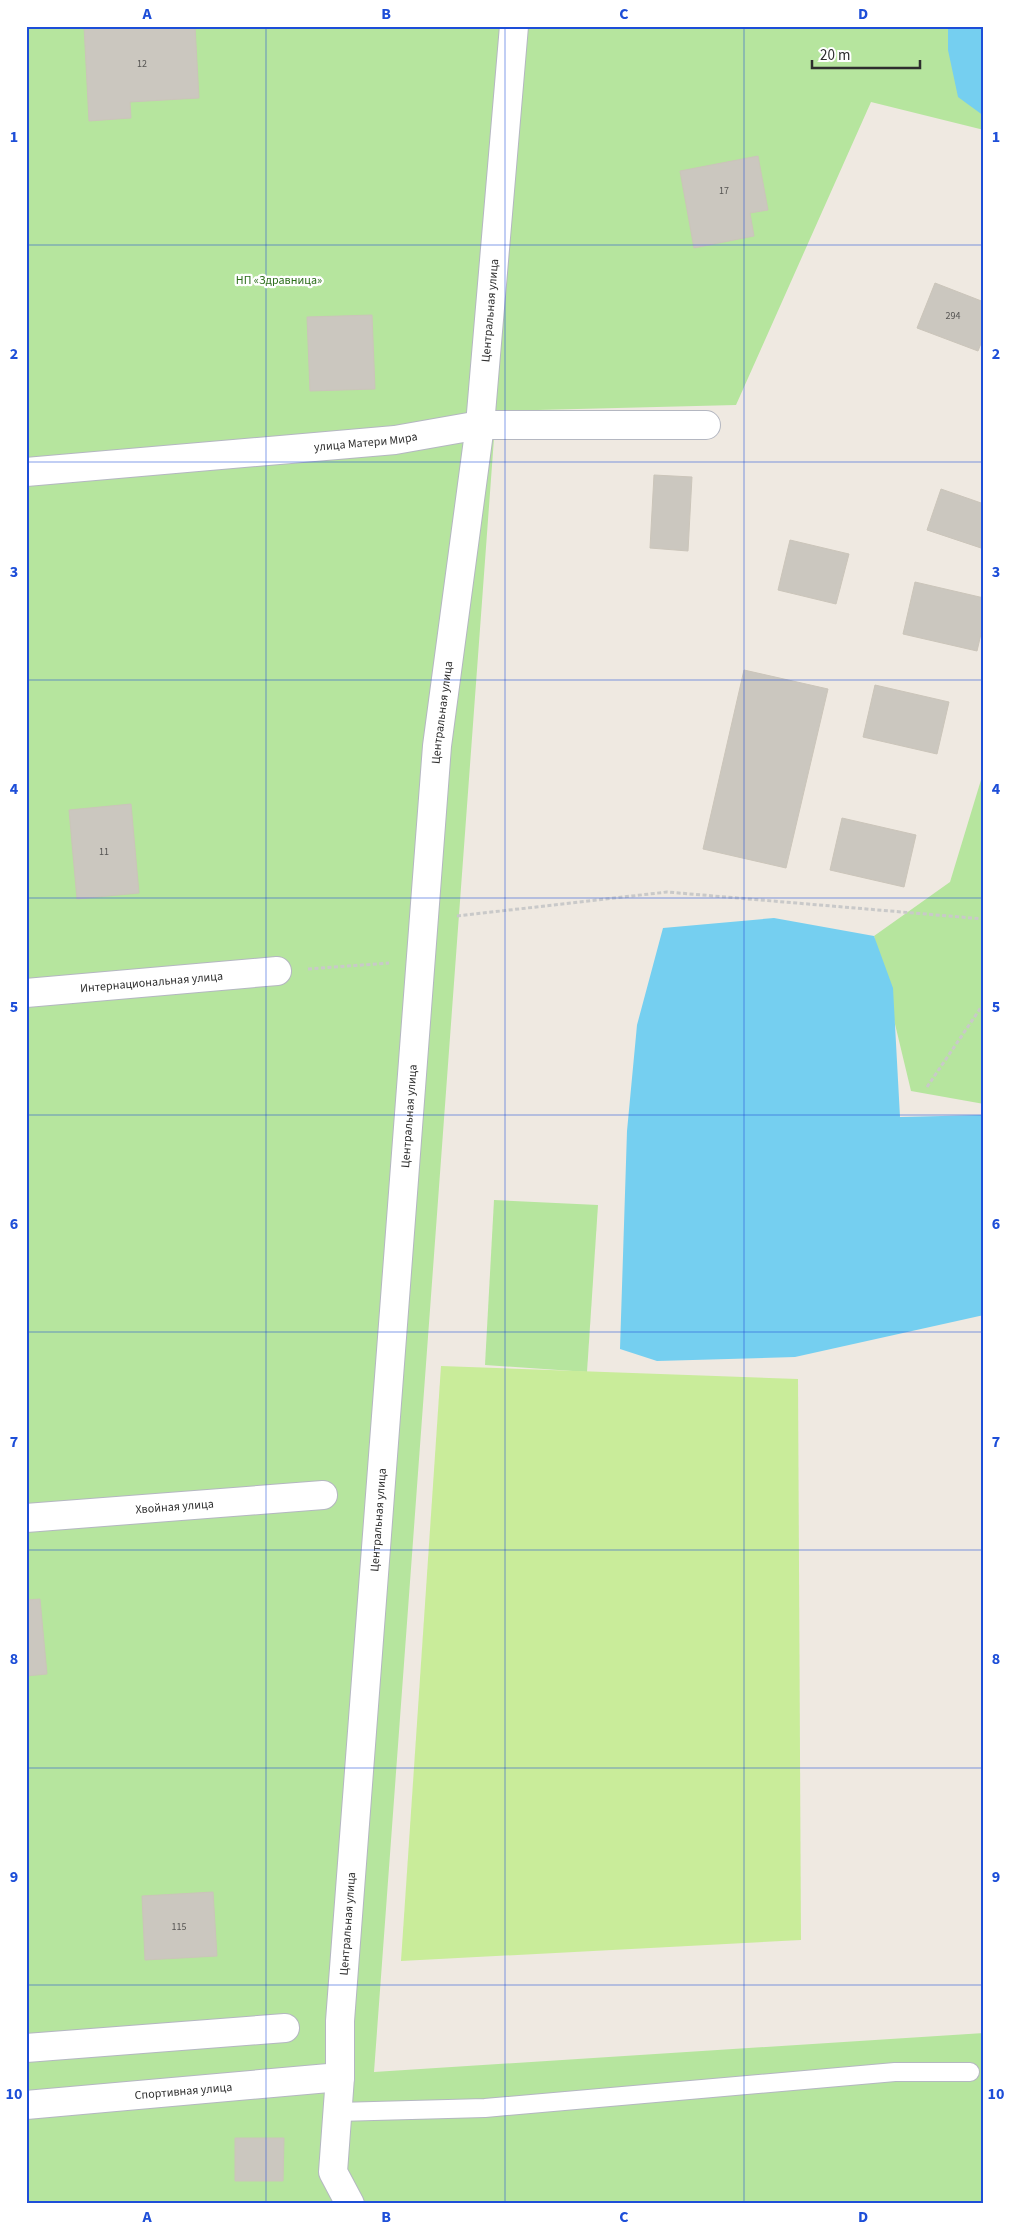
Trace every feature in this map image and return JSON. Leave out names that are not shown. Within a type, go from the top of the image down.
[{"type":"street","name":"Центральная улица","points":[[330,2204],[340,2077],[340,2021],[437,746],[480,425],[514,26]]},
{"type":"street","name":"улица Матери Мира","points":[[26,472],[395,440],[480,425],[706,425]]},
{"type":"street","name":"Интернациональная улица","points":[[26,993],[277,971]]},
{"type":"street","name":"Хвойная улица","points":[[26,1518],[323,1495]]},
{"type":"street","points":[[26,2048],[285,2028]]},
{"type":"street","name":"Спортивная улица","points":[[26,2105],[340,2077]]},
{"type":"street","points":[[333,2172],[350,2204]]},
{"type":"lane","points":[[337,2112],[485,2108],[895,2072],[970,2072]]},
{"type":"path","points":[[424,919],[667,892],[984,919]]},
{"type":"path","points":[[277,971],[421,960]]},
{"type":"path","points":[[927,1086],[984,1003]]},
{"type":"green space","name":"НП «Здравница»","points":[[26,26],[984,26],[984,130],[871,102],[736,405],[496,411],[374,2072],[984,2033],[984,2204],[26,2204]]},
{"type":"green space","points":[[984,770],[984,1104],[911,1091],[874,936],[950,882]]},
{"type":"green space","points":[[494,1200],[598,1205],[587,1372],[485,1365]]},
{"type":"green space","points":[[441,1366],[798,1379],[801,1940],[401,1961]]},
{"type":"water","points":[[948,26],[984,26],[984,116],[958,97],[948,50]]},
{"type":"water","points":[[774,918],[874,936],[893,988],[900,1117],[984,1115],[984,1315],[795,1357],[657,1361],[620,1349],[627,1131],[637,1025],[663,928]]},
{"type":"building","points":[[84,26],[195,26],[199,98],[130,102],[131,118],[89,121]]},
{"type":"building","points":[[758,156],[768,210],[750,213],[754,236],[694,248],[680,171]]},
{"type":"building","points":[[935,283],[984,302],[984,336],[978,351],[917,328]]},
{"type":"building","points":[[372,315],[375,389],[310,391],[307,317]]},
{"type":"building","points":[[654,475],[692,477],[688,551],[650,548]]},
{"type":"building","points":[[941,489],[984,504],[984,549],[927,530]]},
{"type":"building","points":[[790,540],[849,554],[836,604],[778,590]]},
{"type":"building","points":[[915,582],[984,598],[984,621],[977,651],[903,634]]},
{"type":"building","points":[[744,670],[828,689],[786,868],[703,849]]},
{"type":"building","points":[[875,685],[949,702],[937,754],[863,737]]},
{"type":"building","points":[[131,804],[139,893],[77,899],[69,810]]},
{"type":"building","points":[[842,818],[916,835],[904,887],[830,870]]},
{"type":"building","points":[[40,1599],[47,1674],[26,1676],[26,1600]]},
{"type":"building","points":[[213,1892],[217,1956],[145,1960],[142,1896]]},
{"type":"building","points":[[235,2138],[284,2138],[283,2181],[235,2181]]}]
